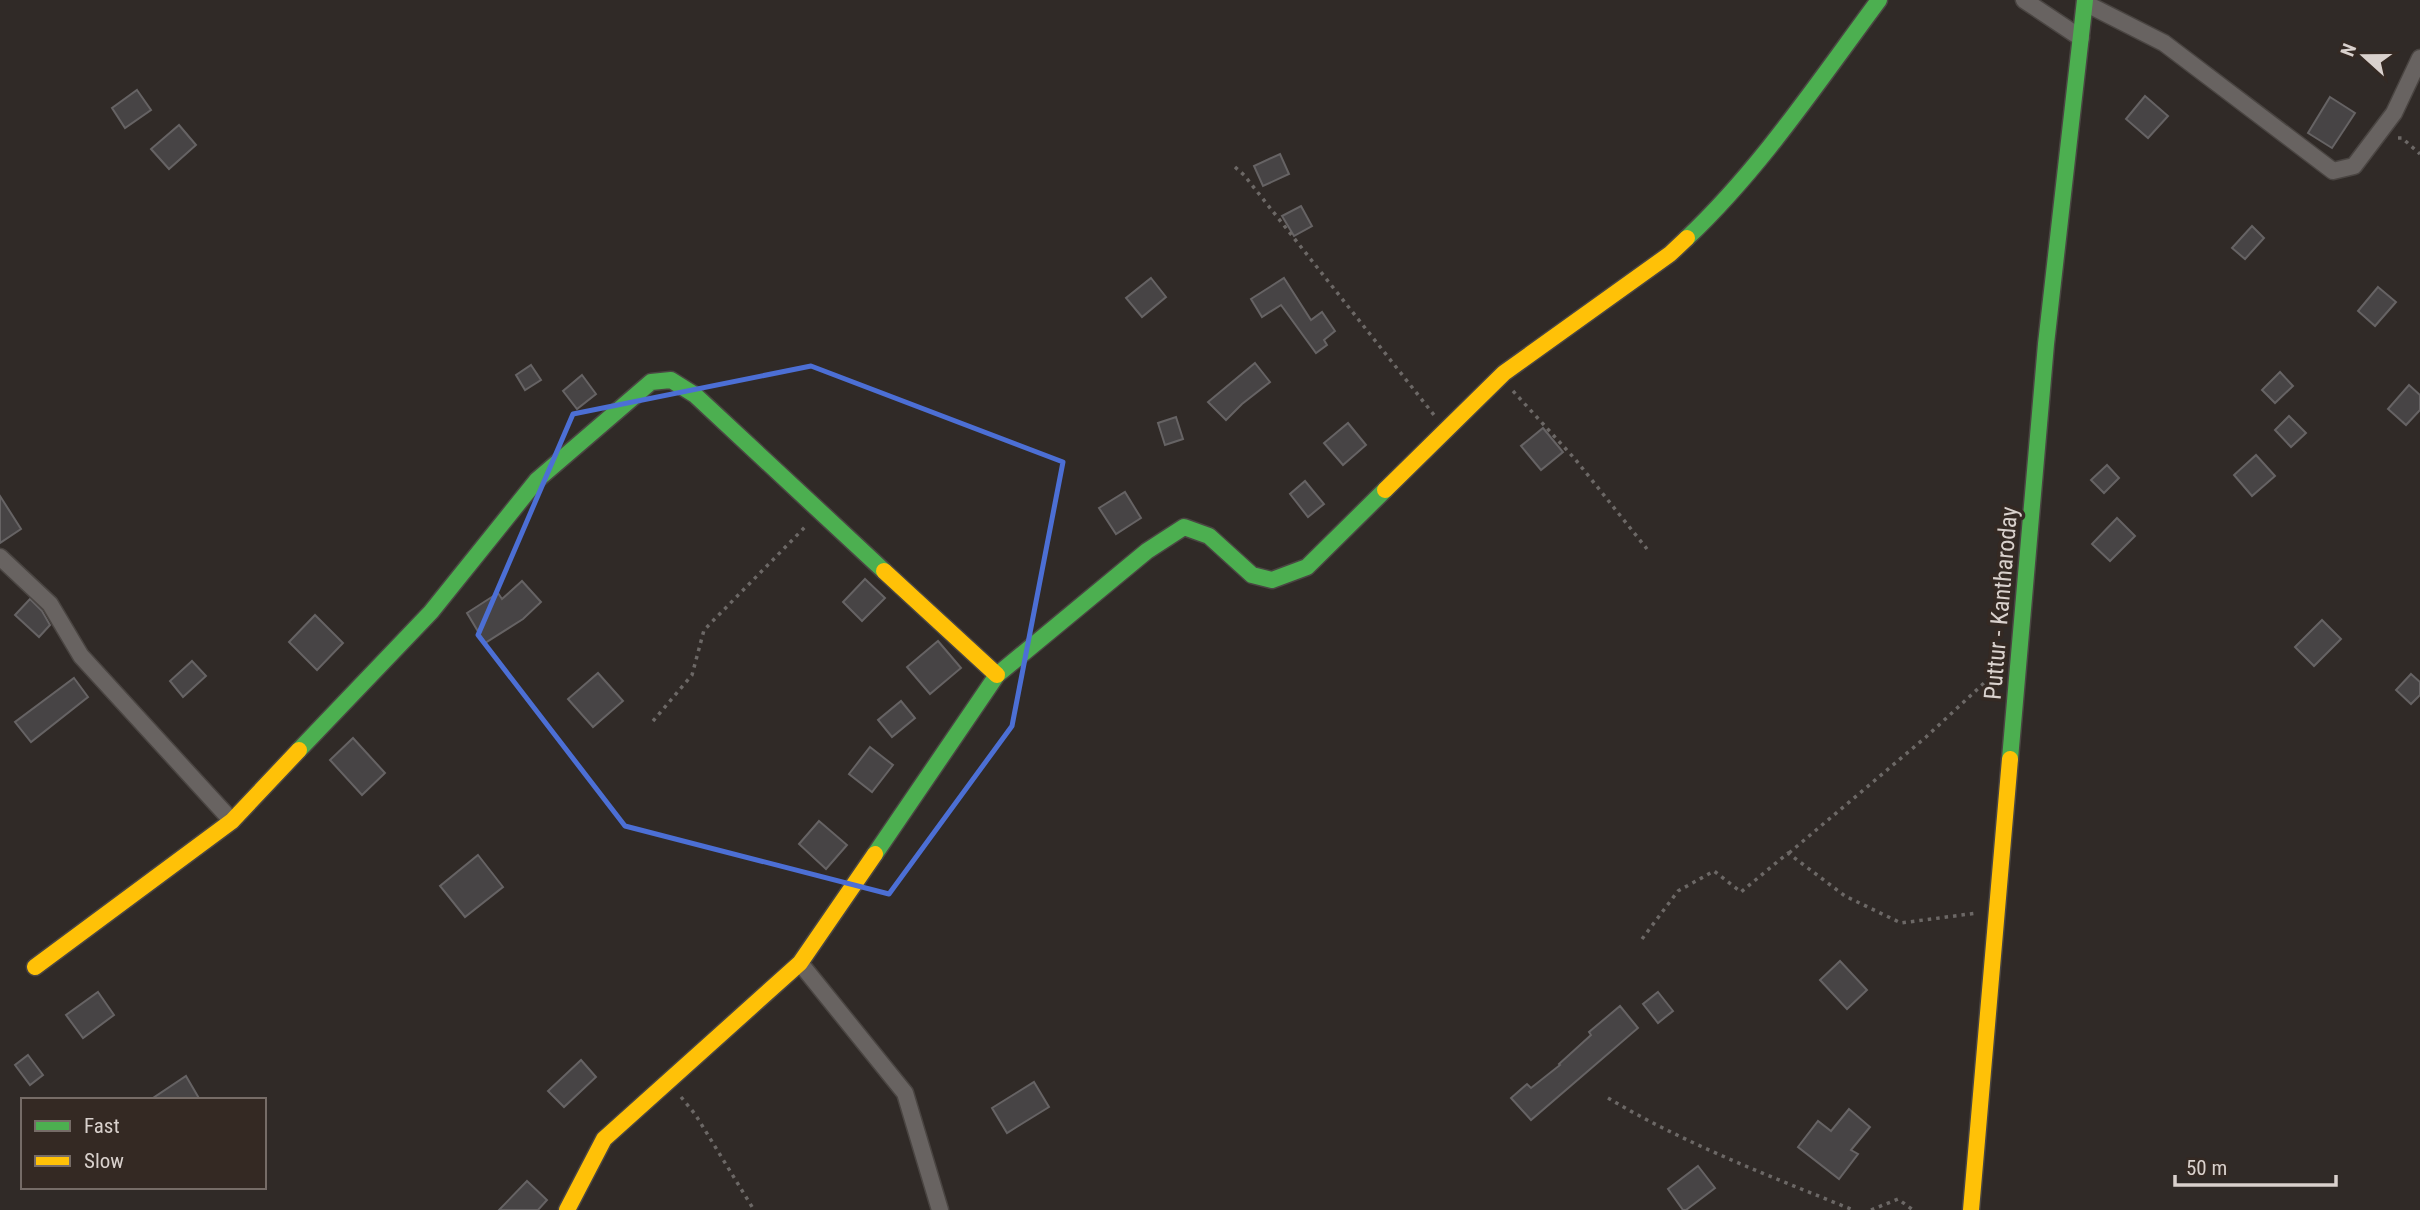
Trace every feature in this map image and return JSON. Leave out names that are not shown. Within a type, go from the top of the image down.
[{"type":"street","points":[[567,1210],[604,1139],[800,963],[997,675],[1147,551],[1184,527],[1209,536],[1252,575],[1272,580],[1307,566],[1500,377],[1670,254],[1707,219],[1769,148],[1879,0]]},
{"type":"street","points":[[2024,0],[2081,38]]},
{"type":"street","points":[[2085,1],[2164,43],[2333,171],[2354,166],[2375,139],[2394,113],[2420,58]]},
{"type":"street","name":"Puttur - Kantharoday","points":[[1970,1210],[2046,344],[2085,1]]},
{"type":"street","points":[[35,967],[232,821],[431,612],[537,480],[651,382],[671,380],[695,395],[997,675]]},
{"type":"street","points":[[0,556],[50,604],[80,656],[232,821]]},
{"type":"street","points":[[800,963],[905,1093],[940,1210]]},
{"type":"path","points":[[2375,139],[2402,138],[2420,154]]},
{"type":"path","points":[[1235,166],[1446,430]]},
{"type":"path","points":[[1500,377],[1574,459],[1647,549]]},
{"type":"path","points":[[653,720],[692,676],[704,630],[820,511]]},
{"type":"path","points":[[1642,939],[1678,891],[1714,871],[1741,891],[1926,737],[2019,651]]},
{"type":"path","points":[[1788,853],[1845,896],[1901,923],[1996,911]]},
{"type":"path","points":[[668,1082],[695,1114],[754,1210]]},
{"type":"path","points":[[1608,1098],[1735,1162],[1853,1210]]},
{"type":"path","points":[[1871,1210],[1898,1199],[1913,1210]]},
{"type":"highlighted area","points":[[811,366],[1063,462],[1012,726],[889,894],[625,826],[478,635],[573,414]]},
{"type":"building","points":[[137,90],[151,110],[125,128],[112,108]]},
{"type":"building","points":[[2145,96],[2168,116],[2148,138],[2126,119]]},
{"type":"building","points":[[2330,97],[2355,113],[2332,148],[2308,133]]},
{"type":"building","points":[[179,125],[196,145],[169,169],[151,149]]},
{"type":"building","points":[[1280,154],[1289,174],[1263,186],[1254,166]]},
{"type":"building","points":[[1301,206],[1312,226],[1294,236],[1282,216]]},
{"type":"building","points":[[2252,226],[2264,238],[2245,259],[2232,248]]},
{"type":"building","points":[[1151,278],[1166,297],[1142,317],[1126,298]]},
{"type":"building","points":[[1284,278],[1311,320],[1322,312],[1335,331],[1324,340],[1327,345],[1316,353],[1281,305],[1262,317],[1251,299]]},
{"type":"building","points":[[2378,287],[2396,302],[2375,326],[2358,311]]},
{"type":"building","points":[[1255,363],[1270,382],[1226,420],[1208,402]]},
{"type":"building","points":[[531,365],[541,380],[525,390],[516,375]]},
{"type":"building","points":[[2280,372],[2293,386],[2275,403],[2262,390]]},
{"type":"building","points":[[582,375],[596,394],[577,409],[563,391]]},
{"type":"building","points":[[2409,385],[2420,395],[2420,410],[2406,425],[2388,409]]},
{"type":"building","points":[[2289,416],[2306,433],[2291,447],[2275,430]]},
{"type":"building","points":[[1176,417],[1183,439],[1165,445],[1158,423]]},
{"type":"building","points":[[1348,423],[1366,445],[1343,465],[1324,443]]},
{"type":"building","points":[[1543,428],[1563,452],[1541,470],[1521,446]]},
{"type":"building","points":[[2256,455],[2275,476],[2252,496],[2234,475]]},
{"type":"building","points":[[2107,465],[2119,478],[2104,493],[2091,480]]},
{"type":"building","points":[[1305,481],[1324,504],[1308,517],[1290,494]]},
{"type":"building","points":[[1125,492],[1141,518],[1116,534],[1099,508]]},
{"type":"building","points":[[0,496],[21,529],[0,543]]},
{"type":"building","points":[[2117,518],[2135,536],[2110,561],[2092,544]]},
{"type":"building","points":[[865,579],[885,598],[862,621],[843,602]]},
{"type":"building","points":[[522,581],[541,602],[523,619],[485,643],[467,613],[498,593],[502,599]]},
{"type":"building","points":[[30,599],[42,611],[50,625],[39,637],[15,615]]},
{"type":"building","points":[[315,615],[343,643],[317,670],[289,642]]},
{"type":"building","points":[[2322,620],[2341,639],[2314,666],[2295,647]]},
{"type":"building","points":[[938,641],[961,668],[930,694],[907,667]]},
{"type":"building","points":[[192,661],[206,676],[183,697],[170,681]]},
{"type":"building","points":[[598,673],[623,701],[593,727],[568,699]]},
{"type":"building","points":[[2411,674],[2420,682],[2420,695],[2411,704],[2396,690]]},
{"type":"building","points":[[74,678],[88,697],[31,742],[15,722]]},
{"type":"building","points":[[901,701],[915,718],[892,737],[878,720]]},
{"type":"building","points":[[353,738],[385,773],[362,795],[330,760]]},
{"type":"building","points":[[870,747],[893,765],[872,792],[849,774]]},
{"type":"building","points":[[819,821],[847,845],[826,869],[799,844]]},
{"type":"building","points":[[478,855],[503,887],[465,917],[440,886]]},
{"type":"building","points":[[1840,961],[1867,990],[1847,1009],[1820,980]]},
{"type":"building","points":[[98,992],[114,1015],[83,1038],[66,1015]]},
{"type":"building","points":[[1658,992],[1673,1011],[1658,1023],[1643,1004]]},
{"type":"building","points":[[1620,1006],[1638,1028],[1531,1120],[1511,1098],[1527,1084],[1531,1088],[1560,1065],[1591,1035],[1589,1032]]},
{"type":"building","points":[[28,1055],[43,1075],[30,1085],[15,1065]]},
{"type":"building","points":[[581,1060],[596,1077],[564,1107],[548,1091]]},
{"type":"building","points":[[186,1076],[199,1098],[153,1098]]},
{"type":"building","points":[[1034,1082],[1049,1107],[1007,1133],[992,1108]]},
{"type":"building","points":[[1849,1109],[1870,1127],[1851,1150],[1858,1154],[1839,1179],[1798,1147],[1818,1121],[1831,1131]]},
{"type":"building","points":[[1698,1166],[1715,1188],[1683,1210],[1668,1189]]},
{"type":"building","points":[[527,1181],[547,1200],[538,1210],[499,1210]]},
{"type":"traffic: fast","points":[[1687,238],[1764,154],[1879,0]]},
{"type":"traffic: fast","points":[[2010,759],[2046,344],[2085,0]]},
{"type":"traffic: fast","points":[[299,750],[431,612],[537,480],[651,382],[671,380],[695,395],[884,571]]},
{"type":"traffic: fast","points":[[875,854],[997,675],[1147,551],[1184,527],[1209,536],[1252,575],[1272,580],[1307,567],[1385,490]]},
{"type":"traffic: slow","points":[[1385,490],[1504,373],[1670,254],[1687,238]]},
{"type":"traffic: slow","points":[[884,571],[997,675]]},
{"type":"traffic: slow","points":[[35,967],[232,821],[299,750]]},
{"type":"traffic: slow","points":[[1971,1210],[2010,759]]},
{"type":"traffic: slow","points":[[567,1210],[604,1139],[800,963],[875,854]]}]
